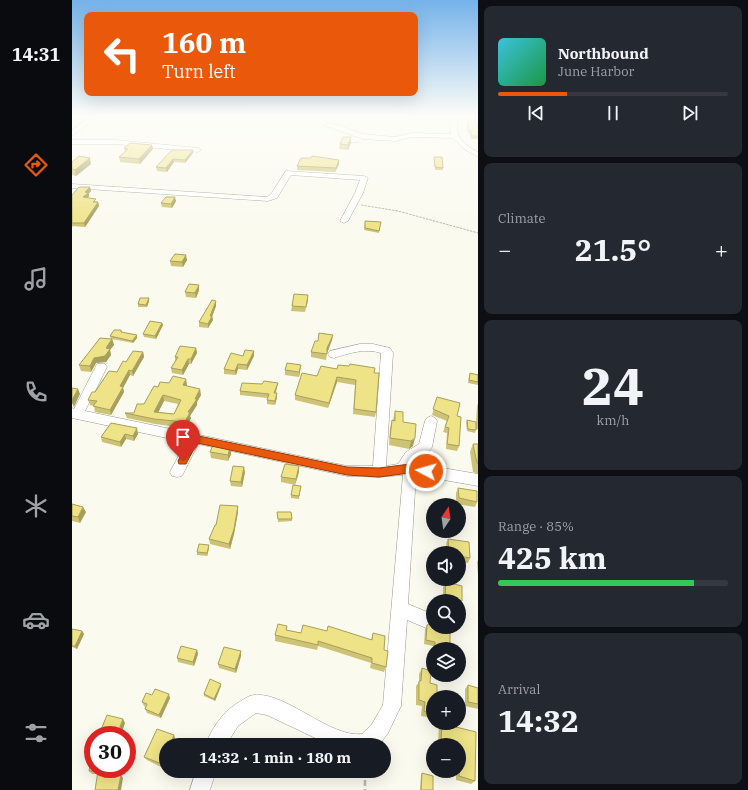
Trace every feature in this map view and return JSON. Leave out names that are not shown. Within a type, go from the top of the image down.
[{"type":"street","points":[[72,186],[268,198],[274,196],[289,173],[362,177],[364,179],[344,222]]},
{"type":"street","points":[[334,354],[358,348],[380,349],[387,353],[379,472]]},
{"type":"street","points":[[101,367],[75,413],[347,471],[379,472],[406,469],[478,480]]},
{"type":"street","points":[[372,738],[386,721],[392,706],[400,609],[406,469],[410,456],[416,451],[425,447],[431,421]]},
{"type":"street","points":[[177,472],[194,439]]},
{"type":"street","points":[[400,609],[426,620]]},
{"type":"street","points":[[219,738],[231,719],[254,704],[271,707],[304,724],[338,738]]},
{"type":"street","points":[[200,790],[204,778]]},
{"type":"path","points":[[353,204],[398,211],[478,233]]},
{"type":"path","points":[[365,778],[365,790]]},
{"type":"building","points":[[123,154],[144,154],[139,159],[119,157]]},
{"type":"building","points":[[168,154],[190,154],[185,160],[173,159],[166,168],[156,167]]},
{"type":"building","points":[[79,156],[90,158],[75,170],[72,169],[72,162]]},
{"type":"building","points":[[312,156],[339,160],[336,168],[297,166],[301,158],[311,158]]},
{"type":"building","points":[[434,157],[442,157],[443,168],[435,167]]},
{"type":"building","points":[[79,187],[90,187],[85,192],[88,193],[83,197],[96,199],[93,202],[98,202],[84,223],[72,223],[72,195]]},
{"type":"building","points":[[166,197],[175,197],[171,204],[161,203]]},
{"type":"building","points":[[365,221],[381,222],[379,231],[365,228]]},
{"type":"building","points":[[175,254],[186,255],[182,262],[170,261]]},
{"type":"building","points":[[189,284],[199,285],[195,293],[185,292]]},
{"type":"building","points":[[294,294],[308,295],[306,307],[292,306]]},
{"type":"building","points":[[140,298],[149,298],[146,305],[138,304]]},
{"type":"building","points":[[212,300],[216,301],[208,324],[199,322]]},
{"type":"building","points":[[150,321],[162,323],[155,336],[143,334]]},
{"type":"building","points":[[114,330],[121,330],[121,332],[137,335],[132,341],[110,336]]},
{"type":"building","points":[[319,333],[333,335],[327,348],[327,354],[311,352],[315,341],[318,341]]},
{"type":"building","points":[[100,338],[112,339],[106,348],[110,349],[105,356],[94,358],[90,366],[79,365]]},
{"type":"building","points":[[180,346],[196,348],[191,359],[188,359],[182,370],[171,368],[178,357],[175,357]]},
{"type":"building","points":[[245,350],[254,351],[247,365],[238,364],[235,371],[224,369],[231,353],[243,356]]},
{"type":"building","points":[[133,351],[143,352],[132,371],[129,370],[120,386],[123,387],[110,410],[93,406],[97,401],[88,400],[92,392],[95,392],[109,371],[117,372],[123,361],[126,362]]},
{"type":"building","points":[[287,363],[301,365],[299,372],[285,370]]},
{"type":"building","points":[[350,364],[375,368],[374,373],[379,373],[376,412],[354,409],[356,380],[337,377],[329,403],[295,395],[302,373],[317,376],[321,366],[337,369],[338,365],[349,366]]},
{"type":"building","points":[[470,373],[478,375],[478,382],[469,380]]},
{"type":"building","points":[[173,376],[186,379],[183,385],[200,389],[195,399],[197,399],[188,412],[190,412],[185,422],[154,419],[125,413],[134,413],[137,404],[144,404],[154,386],[158,387],[160,382],[169,383]],"holes":[[[163,395],[181,400],[174,414],[154,412]]]},
{"type":"building","points":[[264,381],[278,383],[274,393],[277,393],[275,401],[267,400],[269,394],[240,391],[242,383],[262,384]]},
{"type":"building","points":[[72,388],[78,389],[72,400]]},
{"type":"building","points":[[437,397],[460,403],[457,416],[461,417],[459,446],[447,444],[449,428],[445,427],[449,416],[433,409]]},
{"type":"building","points":[[395,411],[403,412],[403,422],[416,424],[415,438],[411,441],[390,438],[392,420],[395,421]]},
{"type":"building","points":[[467,420],[476,422],[476,430],[468,429]]},
{"type":"building","points":[[111,423],[137,428],[133,436],[125,434],[120,442],[101,437]]},
{"type":"building","points":[[473,444],[478,444],[478,464],[477,463]]},
{"type":"building","points":[[213,445],[230,448],[228,455],[210,452]]},
{"type":"building","points":[[285,464],[299,466],[296,479],[281,477]]},
{"type":"building","points":[[233,466],[244,467],[241,482],[230,481]]},
{"type":"building","points":[[293,485],[301,486],[299,496],[291,495]]},
{"type":"building","points":[[458,488],[477,491],[477,502],[466,500],[466,498],[459,498]]},
{"type":"building","points":[[72,504],[83,507],[78,517],[72,516]]},
{"type":"building","points":[[220,505],[238,506],[234,529],[229,544],[209,539],[216,525]]},
{"type":"building","points":[[277,512],[291,512],[292,519],[278,519]]},
{"type":"building","points":[[448,539],[469,542],[470,558],[466,557],[466,546],[448,546]]},
{"type":"building","points":[[199,544],[209,545],[207,553],[197,552]]},
{"type":"building","points":[[446,586],[462,586],[462,594],[445,594]]},
{"type":"building","points":[[278,624],[287,626],[286,630],[301,633],[303,625],[327,631],[328,626],[372,640],[373,633],[385,636],[384,650],[388,651],[386,667],[372,663],[372,658],[318,641],[318,645],[275,635]]},
{"type":"building","points":[[72,629],[82,631],[75,646],[72,646]]},
{"type":"building","points":[[426,634],[450,634],[450,642],[435,642],[426,640]]},
{"type":"building","points":[[181,646],[197,650],[193,662],[177,658]]},
{"type":"building","points":[[224,647],[241,651],[235,669],[218,664]]},
{"type":"building","points":[[422,668],[426,669],[426,682],[437,685],[437,690],[426,690],[426,711],[424,711],[425,702],[419,700],[419,681],[421,681]]},
{"type":"building","points":[[210,679],[221,684],[214,699],[204,694]]},
{"type":"building","points":[[468,685],[478,688],[478,704],[468,702]]},
{"type":"building","points":[[155,689],[169,694],[159,715],[145,709],[147,704],[142,702],[146,693],[152,695]]},
{"type":"building","points":[[107,715],[123,719],[120,726],[103,726]]},
{"type":"building","points":[[157,729],[174,735],[173,738],[159,738],[159,763],[144,757]]},
{"type":"building","points":[[442,730],[466,730],[476,732],[475,781],[465,778],[466,738],[441,738]]},
{"type":"building","points":[[422,773],[426,774],[426,778],[433,778],[433,790],[421,790]]},
{"type":"building","points":[[97,778],[120,778],[118,790],[95,790]]},
{"type":"route","points":[[183,461],[194,439],[347,471],[379,472],[410,468],[426,471]]}]
